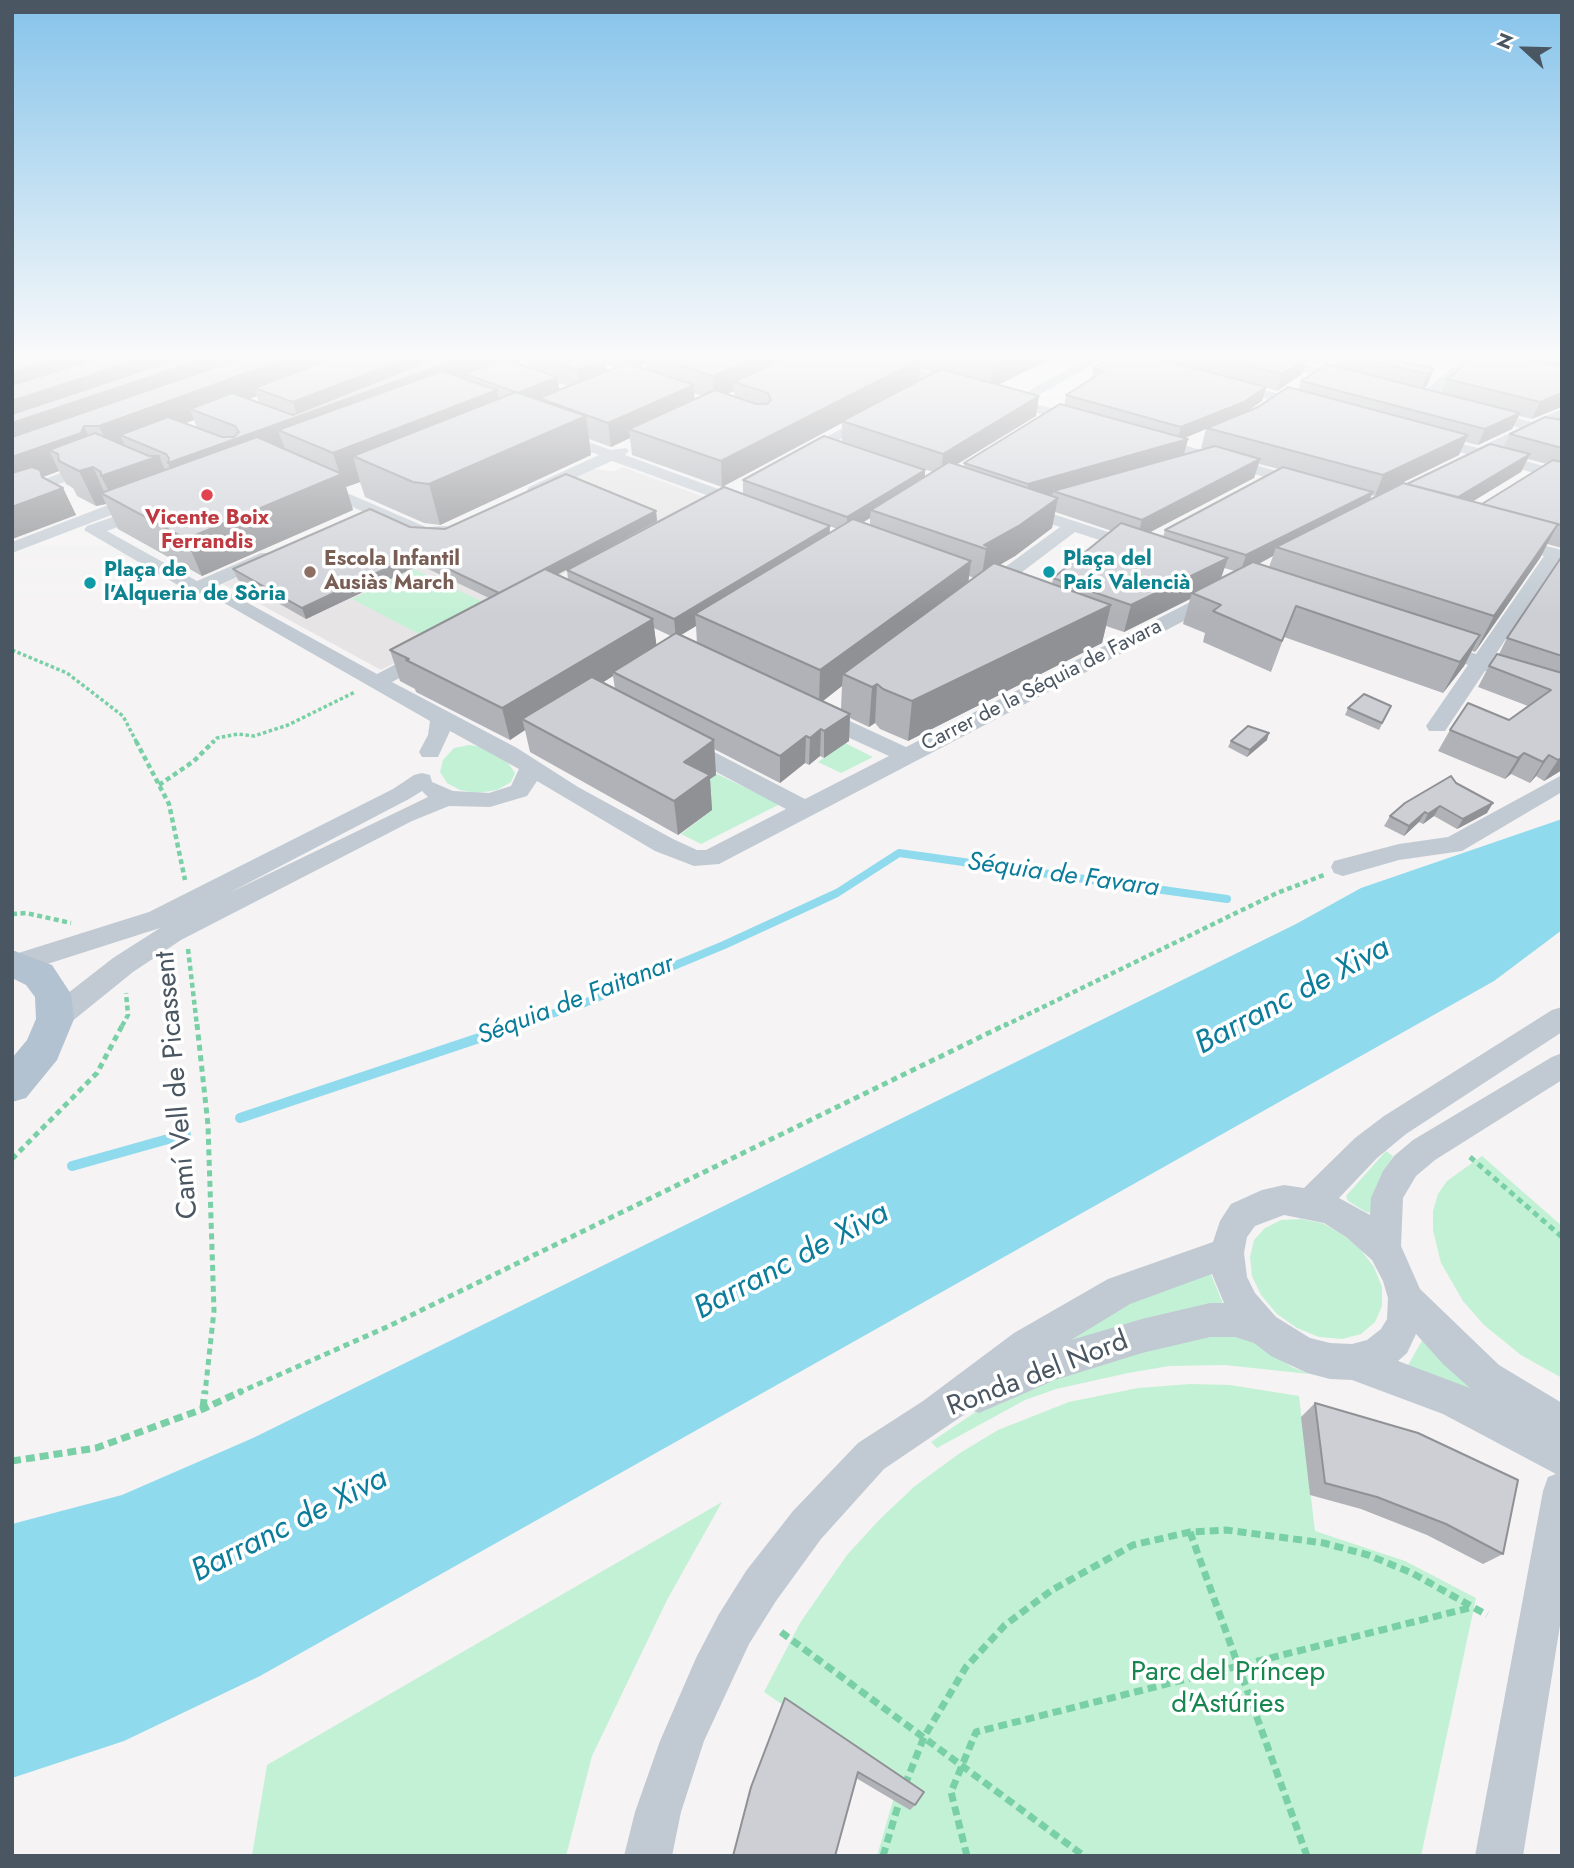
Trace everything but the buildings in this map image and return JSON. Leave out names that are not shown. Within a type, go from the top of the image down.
[{"type":"main road","points":[[12,1086],[43,1049],[55,1019],[53,994],[39,975],[14,963]]},
{"type":"street","points":[[577,442],[762,510]]},
{"type":"street","points":[[1160,442],[1314,486]]},
{"type":"street","points":[[1180,448],[1194,442]]},
{"type":"street","points":[[1439,442],[1562,476]]},
{"type":"street","points":[[1463,461],[1502,442]]},
{"type":"street","points":[[515,499],[638,443]]},
{"type":"street","points":[[790,460],[823,443],[848,451]]},
{"type":"street","points":[[89,450],[110,460]]},
{"type":"street","points":[[1184,465],[1211,457]]},
{"type":"street","points":[[12,497],[110,460]]},
{"type":"street","points":[[1524,480],[1541,470]]},
{"type":"street","points":[[1253,488],[1276,475]]},
{"type":"street","points":[[306,480],[430,534],[442,533],[466,522]]},
{"type":"street","points":[[48,484],[71,499],[94,522],[198,588],[218,592],[441,718],[509,753],[569,793]]},
{"type":"street","points":[[701,508],[746,484]]},
{"type":"street","points":[[344,497],[369,486]]},
{"type":"street","points":[[94,522],[145,495]]},
{"type":"street","points":[[1002,502],[1148,548]]},
{"type":"street","points":[[1025,510],[1052,502]]},
{"type":"street","points":[[14,546],[166,503]]},
{"type":"street","points":[[354,518],[372,510]]},
{"type":"street","points":[[1010,601],[976,593],[1072,526]]},
{"type":"street","points":[[1437,726],[1479,662],[1558,555],[1489,536]]},
{"type":"street","points":[[198,588],[283,550]]},
{"type":"street","name":"Carrer de la Séquia de Favara","points":[[569,793],[664,845],[694,858],[710,858],[1229,590]]},
{"type":"street","points":[[1101,634],[1128,643]]},
{"type":"street","points":[[1413,640],[1562,690]]},
{"type":"street","points":[[377,682],[446,645]]},
{"type":"street","points":[[820,716],[842,699]]},
{"type":"street","points":[[796,705],[907,755]]},
{"type":"street","points":[[441,718],[439,735],[419,769],[422,780],[447,798],[490,800],[519,791],[569,793]]},
{"type":"street","points":[[430,752],[453,740],[478,737]]},
{"type":"street","points":[[670,738],[805,809]]},
{"type":"street","points":[[509,753],[530,740]]},
{"type":"street","points":[[519,791],[531,767]]},
{"type":"street","points":[[55,1019],[188,914],[422,780]]},
{"type":"street","points":[[1343,867],[1399,852],[1453,845],[1562,782]]},
{"type":"street","points":[[14,963],[158,919],[188,914],[447,798]]},
{"type":"street","points":[[1310,1203],[1328,1189],[1366,1148],[1395,1125],[1562,1018]]},
{"type":"street","points":[[1384,1249],[1387,1198],[1394,1181],[1405,1166],[1424,1150],[1562,1065]]},
{"type":"street","points":[[1284,1200],[1310,1203],[1334,1211],[1358,1226],[1384,1249],[1400,1280],[1405,1298],[1404,1321],[1394,1342],[1376,1356],[1352,1362],[1330,1361],[1307,1355],[1284,1344],[1264,1329],[1243,1305],[1230,1279],[1227,1253],[1232,1232],[1243,1215],[1262,1205],[1284,1200]]},
{"type":"street","name":"Ronda del Nord","points":[[648,1856],[658,1812],[682,1741],[711,1673],[753,1597],[807,1525],[872,1457],[936,1414],[1027,1346],[1120,1291],[1227,1253]]},
{"type":"street","points":[[1405,1298],[1450,1346],[1486,1378],[1562,1424]]},
{"type":"street","name":"Ronda del Nord","points":[[936,1414],[1053,1363],[1142,1336],[1222,1318],[1264,1329]]},
{"type":"street","points":[[1352,1362],[1453,1399],[1562,1457]]},
{"type":"street","points":[[1499,1856],[1562,1491]]},
{"type":"path","name":"Camí Vell de Picassent","points":[[12,650],[67,673],[123,716],[169,804],[188,914],[209,1139],[214,1311],[203,1409]]},
{"type":"path","points":[[159,785],[194,761],[217,738],[238,734],[254,736],[288,724],[377,682]]},
{"type":"path","points":[[12,1461],[96,1448],[203,1409],[389,1326],[1277,893],[1343,867]]},
{"type":"path","points":[[1470,1157],[1562,1237]]},
{"type":"path","points":[[883,1856],[900,1799],[924,1737],[966,1667],[1005,1625],[1052,1590],[1133,1545],[1190,1532],[1226,1530],[1324,1543],[1368,1555],[1412,1573],[1487,1615]]},
{"type":"path","points":[[1190,1532],[1307,1856]]},
{"type":"path","points":[[967,1856],[951,1792],[976,1732],[1474,1607]]},
{"type":"path","points":[[780,1632],[1084,1856]]},
{"type":"shaded area","points":[[623,467],[707,498],[381,670],[223,584],[363,521],[422,549],[593,469],[615,471]]},
{"type":"green space","points":[[414,569],[489,605],[427,638],[352,599]]},
{"type":"green space","points":[[845,743],[873,757],[841,773],[818,762]]},
{"type":"green space","points":[[469,745],[482,747],[506,760],[515,773],[511,782],[497,790],[477,793],[460,790],[447,783],[440,772],[443,760],[454,748]]},
{"type":"green space","points":[[717,774],[780,804],[701,844],[681,834],[712,810],[687,796]]},
{"type":"green space","points":[[1386,1151],[1393,1156],[1383,1173],[1371,1213],[1366,1212],[1348,1201],[1346,1196]]},
{"type":"green space","points":[[1482,1156],[1562,1226],[1562,1378],[1521,1355],[1484,1325],[1463,1301],[1441,1263],[1433,1230],[1433,1211],[1438,1194],[1447,1181]]},
{"type":"green space","points":[[1301,1219],[1322,1223],[1342,1234],[1360,1249],[1374,1267],[1382,1287],[1382,1306],[1375,1322],[1361,1334],[1342,1339],[1319,1337],[1297,1328],[1277,1314],[1261,1295],[1252,1276],[1250,1257],[1254,1240],[1265,1228],[1281,1220]]},
{"type":"green space","points":[[1210,1272],[1224,1306],[1023,1364],[1122,1301]]},
{"type":"green space","points":[[1245,1336],[1292,1367],[1309,1374],[1225,1365],[1169,1366],[1128,1373],[1056,1389],[1025,1400],[937,1448],[931,1442],[980,1409],[1024,1388],[1182,1337]]},
{"type":"green space","points":[[1423,1339],[1493,1399],[1407,1367]]},
{"type":"green space","name":"Parc del Príncep d'Astúries","points":[[1191,1384],[1230,1385],[1299,1396],[1315,1531],[1405,1561],[1476,1598],[1421,1856],[877,1856],[898,1783],[764,1692],[800,1623],[847,1555],[880,1519],[915,1486],[960,1453],[998,1430],[1069,1402],[1138,1388]]},
{"type":"green space","points":[[722,1502],[668,1598],[592,1756],[566,1856],[252,1856],[267,1765]]},
{"type":"water","name":"Barranc de Xiva","points":[[1562,819],[1562,930],[1494,981],[260,1676],[124,1741],[12,1778],[12,1524],[122,1495],[253,1438],[1296,924],[1361,888]]},
{"type":"waterway","name":"Séquia de Faitanar","points":[[516,1026],[582,1004],[724,945],[837,893],[899,853],[1227,899]]},
{"type":"waterway","name":"Séquia de Faitanar","points":[[516,1026],[521,1024]]},
{"type":"waterway","name":"Séquia de Faitanar","points":[[240,1118],[516,1026]]},
{"type":"waterway","name":"Séquia de Faitanar","points":[[72,1166],[186,1134]]},
{"type":"place","name":"Vicente Boix Ferrandis","points":[[207,495]]},
{"type":"place","name":"Escola Infantil Ausiàs March","points":[[310,572]]},
{"type":"place","name":"Plaça del País Valencià","points":[[1049,572]]},
{"type":"place","name":"Plaça de l'Alqueria de Sòria","points":[[90,583]]},
{"type":"water label","name":"Séquia de Favara","points":[[1063,876]]}]
